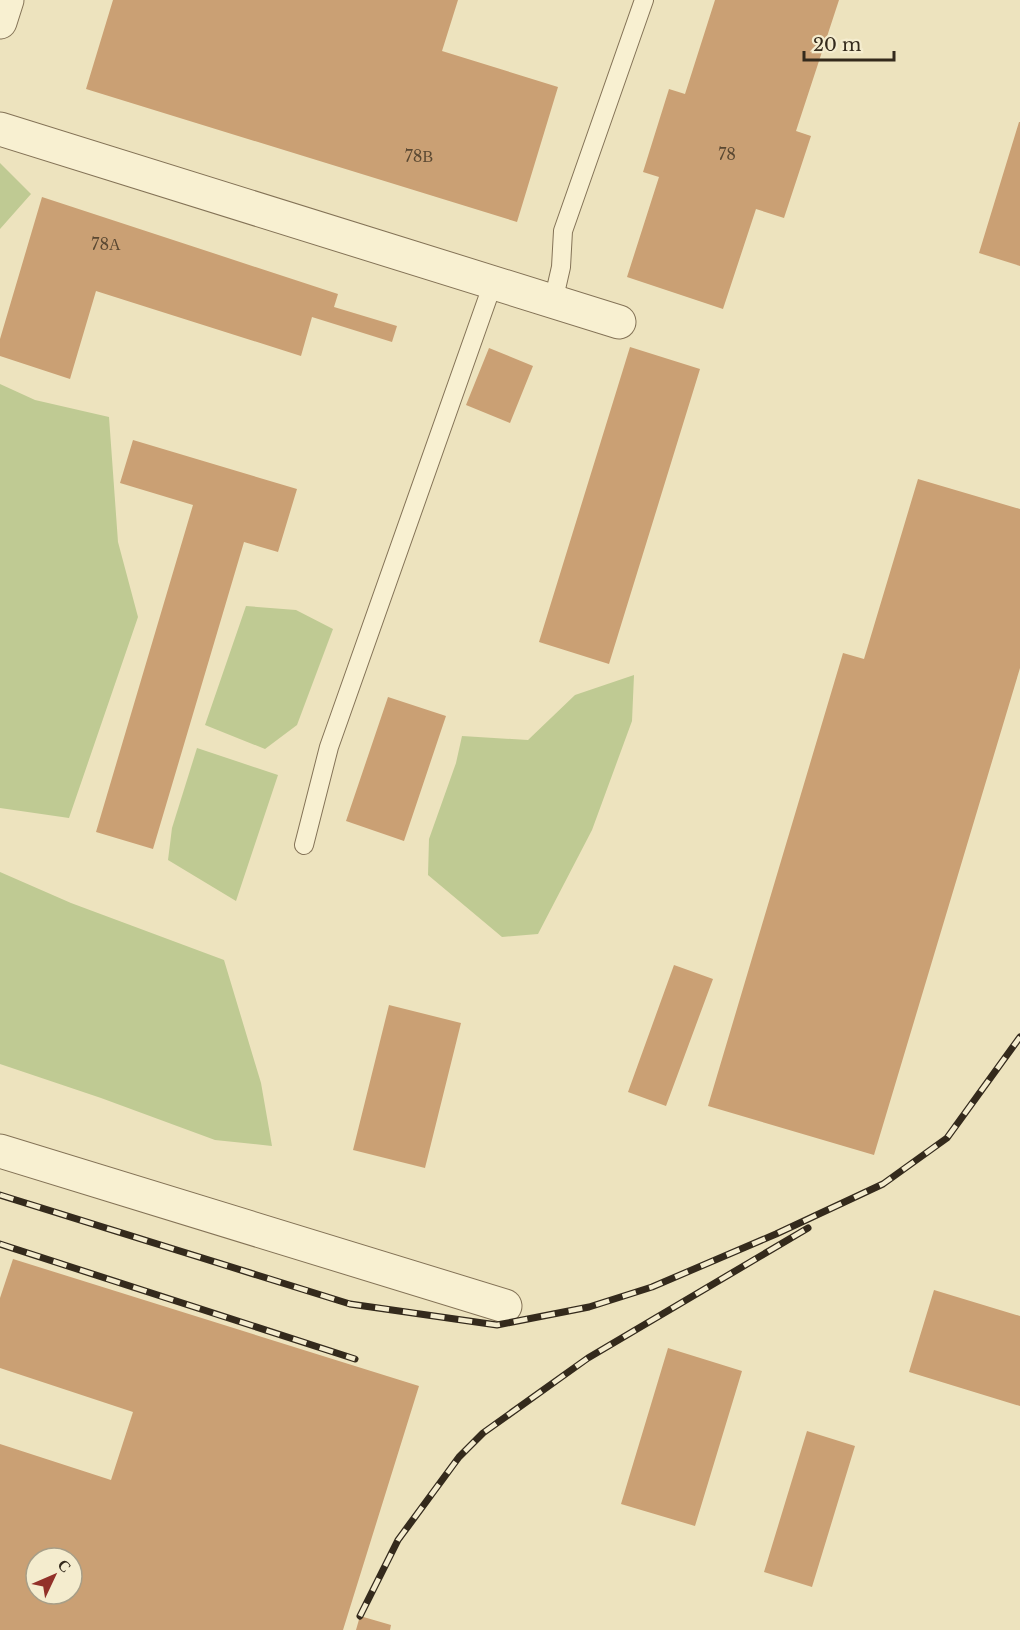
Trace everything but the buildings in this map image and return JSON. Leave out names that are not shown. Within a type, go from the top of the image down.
[{"type":"street","points":[[0,22],[7,0]]},
{"type":"street","points":[[0,129],[619,322]]},
{"type":"street","points":[[0,1151],[505,1306]]},
{"type":"lane","points":[[553,302],[561,267],[563,231],[644,0]]},
{"type":"lane","points":[[304,845],[330,747],[493,284]]},
{"type":"green space","points":[[0,163],[31,194],[0,229]]},
{"type":"green space","points":[[0,384],[35,400],[109,417],[118,542],[138,617],[69,818],[0,808]]},
{"type":"green space","points":[[246,606],[296,610],[333,629],[297,725],[265,749],[205,725]]},
{"type":"green space","points":[[634,675],[632,721],[592,830],[538,934],[502,937],[428,875],[429,839],[456,763],[462,736],[528,740],[575,695]]},
{"type":"green space","points":[[197,748],[278,775],[236,901],[168,860],[172,828]]},
{"type":"green space","points":[[0,872],[71,903],[224,960],[261,1083],[272,1146],[215,1140],[0,1064]]},
{"type":"railway","points":[[0,1195],[350,1304],[497,1325],[589,1307],[652,1287],[776,1234],[883,1184],[947,1138],[1020,1037]]},
{"type":"railway","points":[[360,1616],[398,1540],[459,1457],[483,1433],[588,1358],[808,1228]]},
{"type":"railway","points":[[0,1244],[355,1359]]}]
